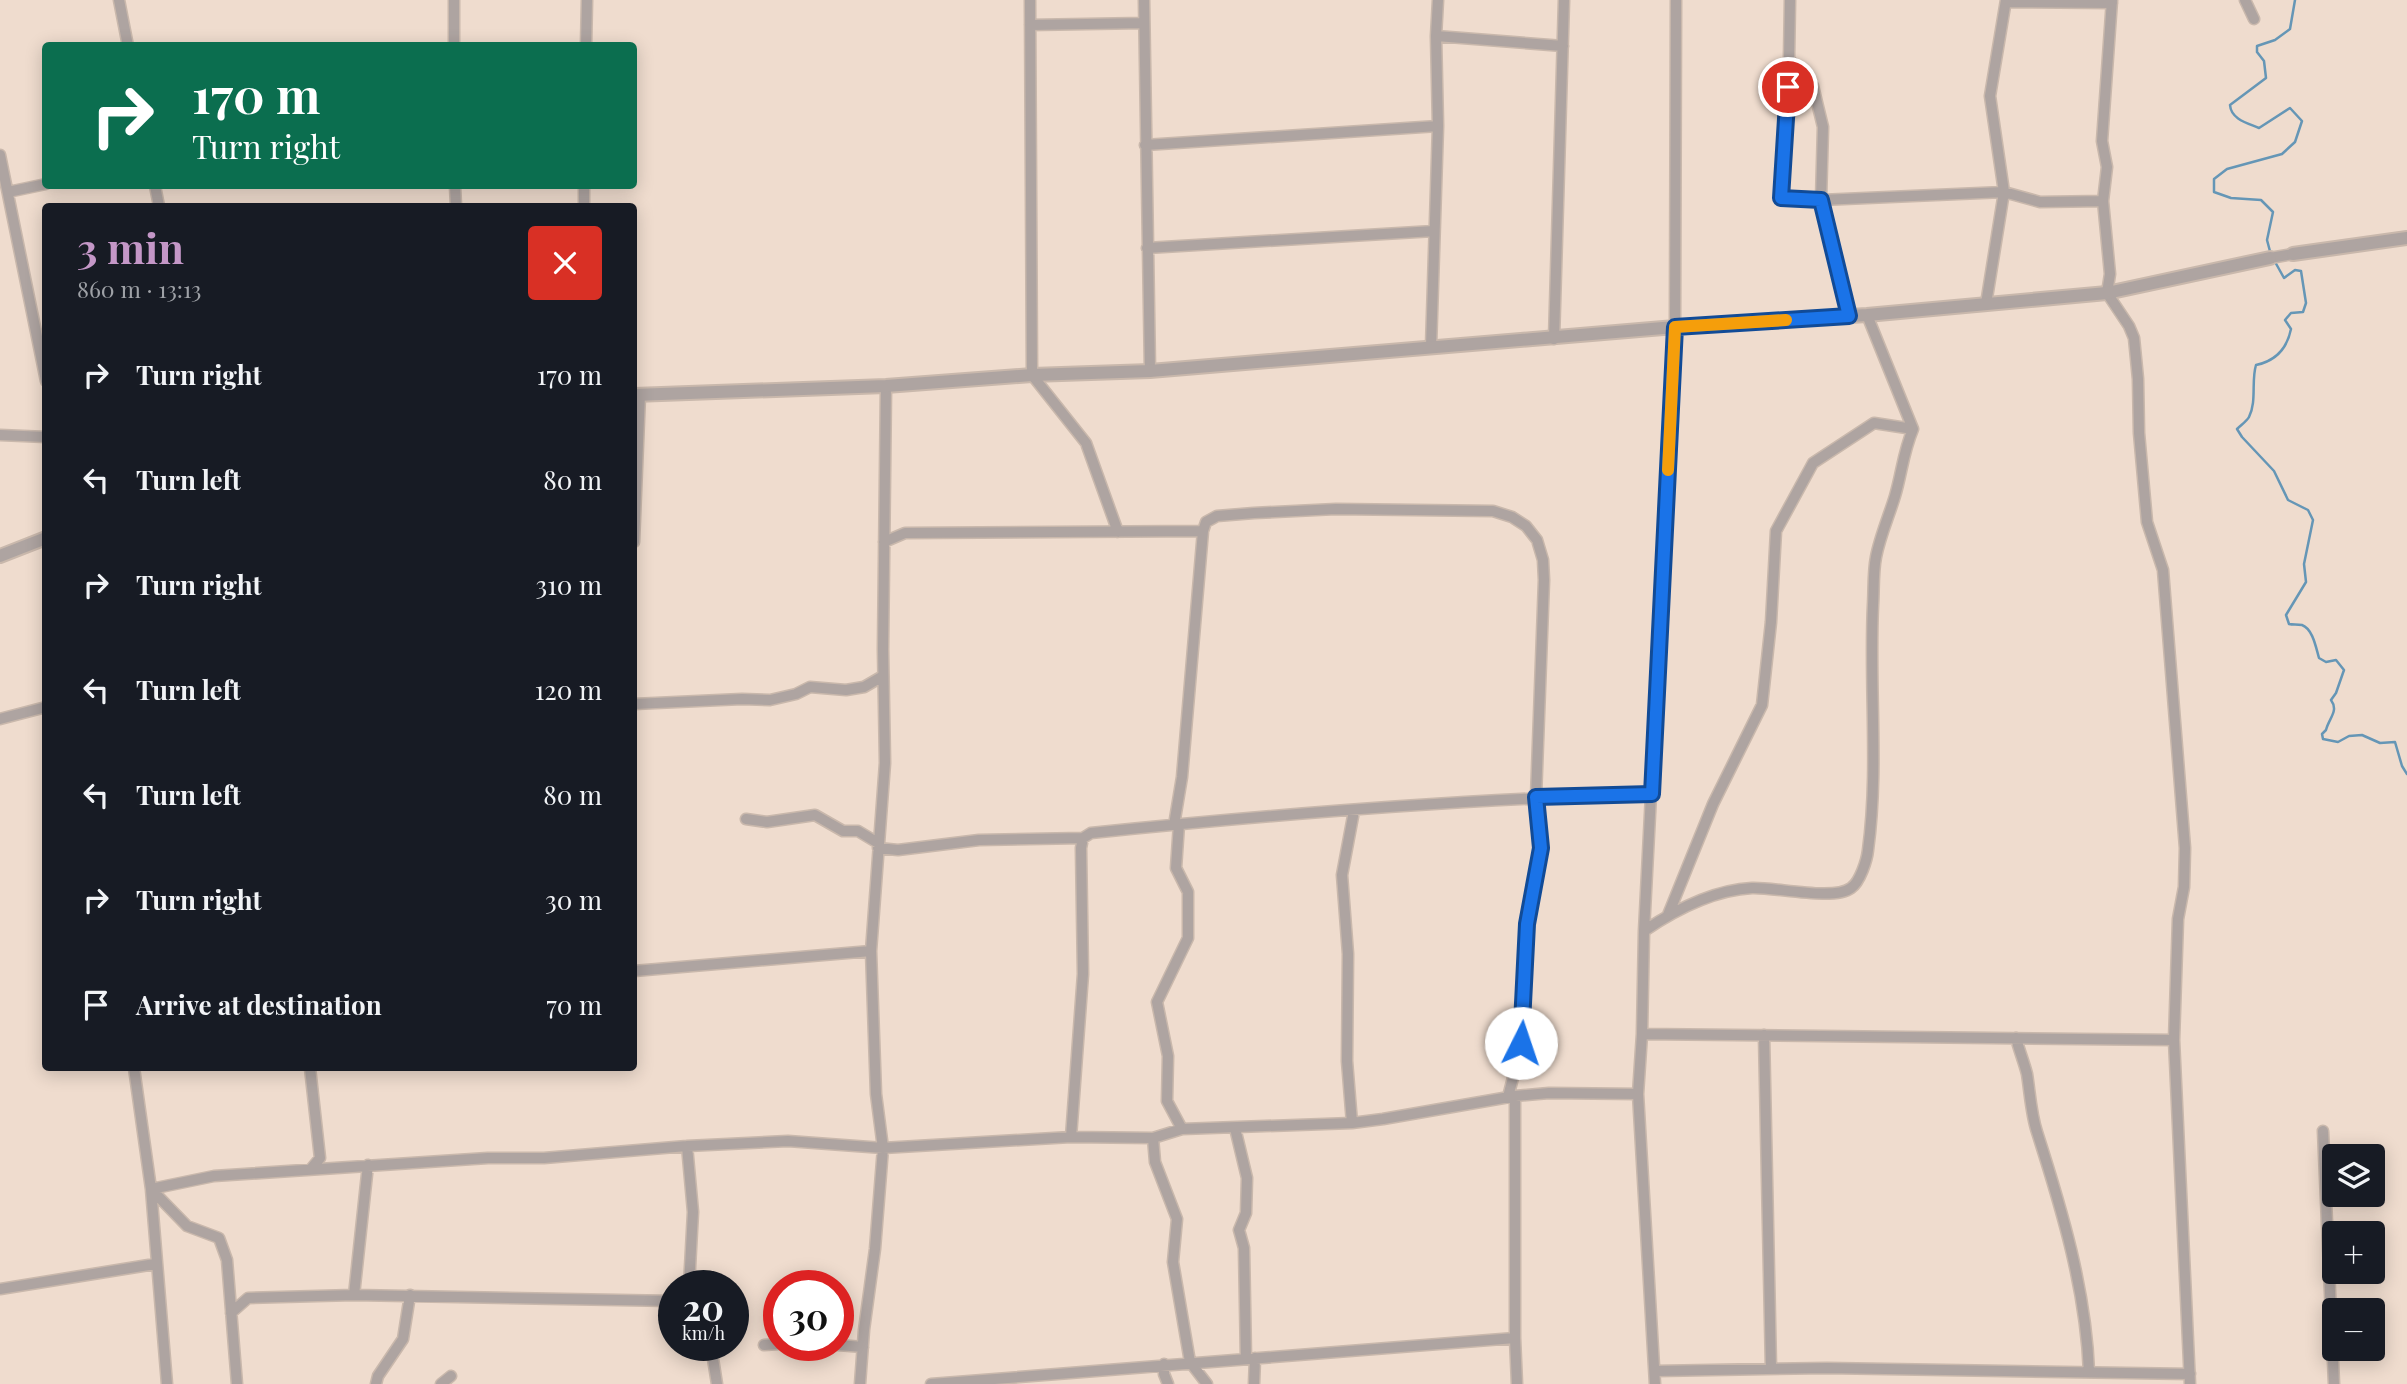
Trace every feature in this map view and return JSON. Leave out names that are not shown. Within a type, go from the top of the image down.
[{"type":"street","points":[[119,0],[127,42]]},
{"type":"street","points":[[454,0],[454,42]]},
{"type":"street","points":[[586,42],[587,0]]},
{"type":"street","points":[[1030,0],[1032,375],[1086,443],[1118,532]]},
{"type":"street","points":[[1144,0],[1150,371]]},
{"type":"street","points":[[1431,347],[1438,126],[1438,0]]},
{"type":"street","points":[[1554,339],[1564,0]]},
{"type":"street","points":[[1655,1384],[1638,1094],[1675,327],[1676,0]]},
{"type":"street","points":[[1790,0],[1781,198],[1821,200],[2004,192],[2040,202],[2103,201]]},
{"type":"street","points":[[2245,0],[2254,19]]},
{"type":"street","points":[[1656,1371],[1771,1369],[2089,1372],[2190,1379],[2174,1040],[2178,919],[2184,887],[2185,848],[2164,569],[2146,511],[2134,338],[2107,293],[2110,274],[2103,201],[2107,167],[2102,141],[2112,1],[2006,1],[1990,96],[2004,192],[1986,304]]},
{"type":"street","points":[[1030,25],[1143,23]]},
{"type":"street","points":[[1436,36],[1563,46]]},
{"type":"street","points":[[1789,59],[1813,86],[1816,97],[1823,127],[1821,200],[1849,316]]},
{"type":"street","points":[[1145,145],[1438,126]]},
{"type":"street","points":[[0,155],[42,361]]},
{"type":"street","points":[[8,192],[42,185]]},
{"type":"street","points":[[1147,248],[1434,231]]},
{"type":"street","points":[[637,395],[886,386],[1032,375],[1150,371],[1675,327],[1867,315],[2107,293],[2270,258],[2407,239]]},
{"type":"street","points":[[1644,930],[1668,915],[1720,893],[1751,888],[1830,894],[1853,888],[1868,852],[1873,756],[1871,649],[1876,556],[1896,492],[1904,449],[1913,429],[1867,315]]},
{"type":"street","points":[[860,1384],[883,1148],[874,1070],[870,951],[885,763],[883,676],[886,386]]},
{"type":"street","points":[[1668,915],[1713,804],[1762,705],[1771,622],[1776,531],[1813,463],[1874,423],[1913,429]]},
{"type":"street","points":[[0,435],[42,437]]},
{"type":"street","points":[[1182,1129],[1167,1101],[1168,1056],[1157,1002],[1188,938],[1188,892],[1176,867],[1177,825],[1203,531],[1206,522],[1217,516],[1336,509],[1493,511],[1513,517],[1526,526],[1537,540],[1543,560],[1544,580],[1536,797],[1541,848],[1527,924],[1521,1043],[1511,1097],[1517,1384]]},
{"type":"street","points":[[884,542],[905,533],[1203,531]]},
{"type":"street","points":[[0,556],[42,540]]},
{"type":"street","points":[[637,704],[770,700],[796,694],[810,687],[846,690],[864,687],[883,676]]},
{"type":"street","points":[[0,719],[42,708]]},
{"type":"street","points":[[746,819],[767,822],[815,815],[843,831],[858,831],[878,845],[898,850],[979,840],[1083,838],[1091,833],[1177,825],[1536,797],[1652,794]]},
{"type":"street","points":[[1352,1123],[1347,1061],[1348,954],[1342,874],[1354,811]]},
{"type":"street","points":[[1071,1137],[1083,974],[1083,838]]},
{"type":"street","points":[[637,971],[870,951]]},
{"type":"street","points":[[1642,1034],[2174,1040]]},
{"type":"street","points":[[1764,1035],[1771,1369]]},
{"type":"street","points":[[2016,1038],[2026,1071],[2036,1130],[2060,1206],[2079,1286],[2088,1334],[2089,1372]]},
{"type":"street","points":[[134,1071],[151,1189],[155,1264],[167,1384]]},
{"type":"street","points":[[310,1071],[320,1157],[311,1169]]},
{"type":"street","points":[[151,1189],[214,1176],[488,1158],[544,1158],[687,1146],[788,1141],[883,1148],[1071,1137],[1153,1138],[1182,1129],[1352,1123],[1549,1093],[1638,1094]]},
{"type":"street","points":[[1235,1128],[1247,1178],[1246,1213],[1240,1230],[1244,1248],[1250,1359],[1254,1384]]},
{"type":"street","points":[[2323,1131],[2334,1384]]},
{"type":"street","points":[[1153,1138],[1155,1162],[1177,1219],[1173,1262],[1190,1362],[1208,1384]]},
{"type":"street","points":[[687,1146],[693,1212],[690,1270]]},
{"type":"street","points":[[354,1295],[368,1165]]},
{"type":"street","points":[[151,1189],[187,1226],[219,1238],[227,1260],[237,1384]]},
{"type":"street","points":[[0,1289],[155,1264]]},
{"type":"street","points":[[231,1313],[248,1298],[354,1295],[658,1301]]},
{"type":"street","points":[[376,1384],[378,1376],[403,1339],[410,1296]]},
{"type":"street","points":[[931,1384],[1515,1338]]},
{"type":"street","points":[[854,1346],[863,1347]]},
{"type":"street","points":[[713,1361],[717,1384]]},
{"type":"street","points":[[1164,1364],[1168,1384]]},
{"type":"street","points":[[441,1384],[451,1376]]},
{"type":"waterway","points":[[2271,255],[2267,240],[2273,212],[2261,200],[2231,198],[2214,192],[2214,179],[2227,169],[2282,154],[2295,142],[2302,121],[2290,108],[2259,128],[2236,117],[2230,105],[2266,78],[2264,61],[2257,52],[2257,46],[2275,40],[2290,29],[2295,0]]},
{"type":"waterway","points":[[2274,260],[2284,278],[2295,270],[2301,271],[2306,303],[2303,312],[2291,313],[2285,320],[2291,329],[2283,348],[2274,357],[2256,365],[2251,411],[2237,429],[2274,471],[2288,500],[2308,510],[2313,520],[2304,564],[2306,582],[2286,615],[2289,624],[2302,625],[2309,630],[2319,658],[2326,662],[2336,660],[2344,670],[2331,700],[2334,711],[2322,734],[2323,739],[2338,742],[2349,736],[2362,735],[2380,743],[2395,742],[2407,774]]},
{"type":"slow traffic","points":[[1668,470],[1675,327],[1786,320]]},
{"type":"route","points":[[1521,1043],[1527,924],[1541,848],[1536,797],[1652,794],[1675,327],[1849,316],[1821,200],[1781,198],[1788,87]]}]
